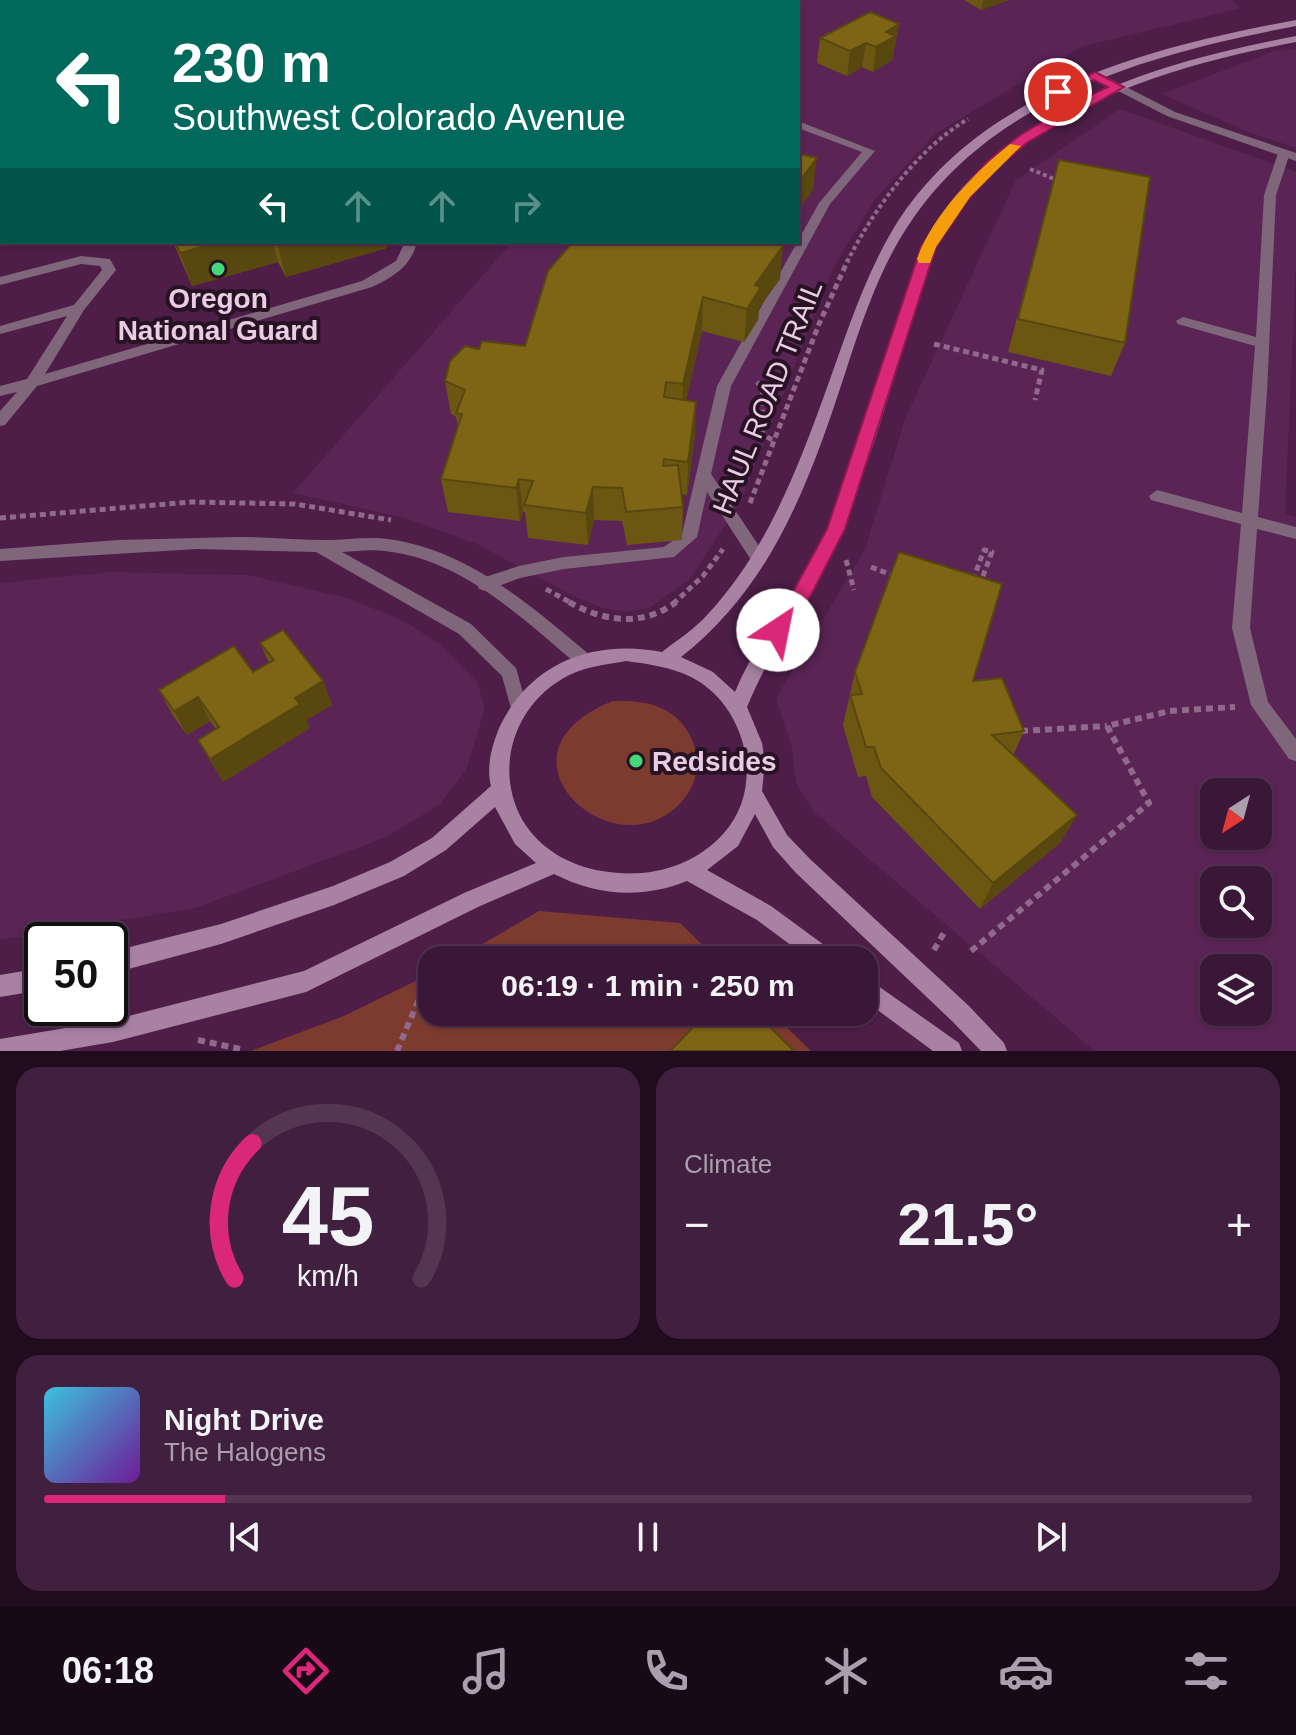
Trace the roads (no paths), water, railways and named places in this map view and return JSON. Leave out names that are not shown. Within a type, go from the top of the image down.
[{"type":"main road","points":[[666,659],[716,618],[759,559],[792,497],[876,275],[908,215],[954,161],[1018,114],[1095,75],[1223,38],[1296,23]]},
{"type":"main road","points":[[738,707],[749,675],[802,594],[836,529],[929,247],[965,194],[993,164],[1035,132],[1117,87],[1208,56],[1296,39]]},
{"type":"main road","points":[[626,654],[666,659],[707,677],[738,707],[757,750],[755,797],[732,840],[691,872],[644,885],[595,883],[551,866],[516,833],[498,792],[496,762],[503,733],[518,707],[547,679],[585,661],[626,654]]},
{"type":"main road","points":[[128,958],[221,934],[334,895],[397,869],[439,844],[498,792]]},
{"type":"main road","points":[[755,797],[780,841],[803,866],[961,1014],[996,1051]]},
{"type":"main road","points":[[0,1050],[113,1031],[306,981],[471,900],[551,866]]},
{"type":"main road","points":[[691,872],[764,913],[809,946]]},
{"type":"main road","points":[[0,986],[24,982]]},
{"type":"main road","points":[[878,997],[951,1051]]},
{"type":"street","points":[[1095,75],[1171,114],[1290,155],[1270,195],[1241,628],[1260,705],[1296,753]]},
{"type":"street","points":[[485,584],[519,572],[564,563],[668,553],[689,537],[724,386],[825,203],[869,151],[800,125]]},
{"type":"street","points":[[0,391],[367,284],[388,274],[408,257],[411,244]]},
{"type":"street","points":[[0,281],[81,260],[105,262],[109,270],[79,308],[32,383],[0,421]]},
{"type":"street","points":[[0,330],[79,308]]},
{"type":"street","points":[[1183,321],[1262,343]]},
{"type":"street","points":[[704,475],[759,559]]},
{"type":"street","points":[[1157,496],[1296,533]]},
{"type":"street","points":[[0,555],[114,545],[273,541],[318,546],[380,544],[442,560],[485,584],[531,616],[585,661]]},
{"type":"street","points":[[318,546],[465,629],[510,673],[518,707]]},
{"type":"place","name":"Oregon National Guard","points":[[218,269]]},
{"type":"place","name":"Redsides","points":[[636,761]]}]
